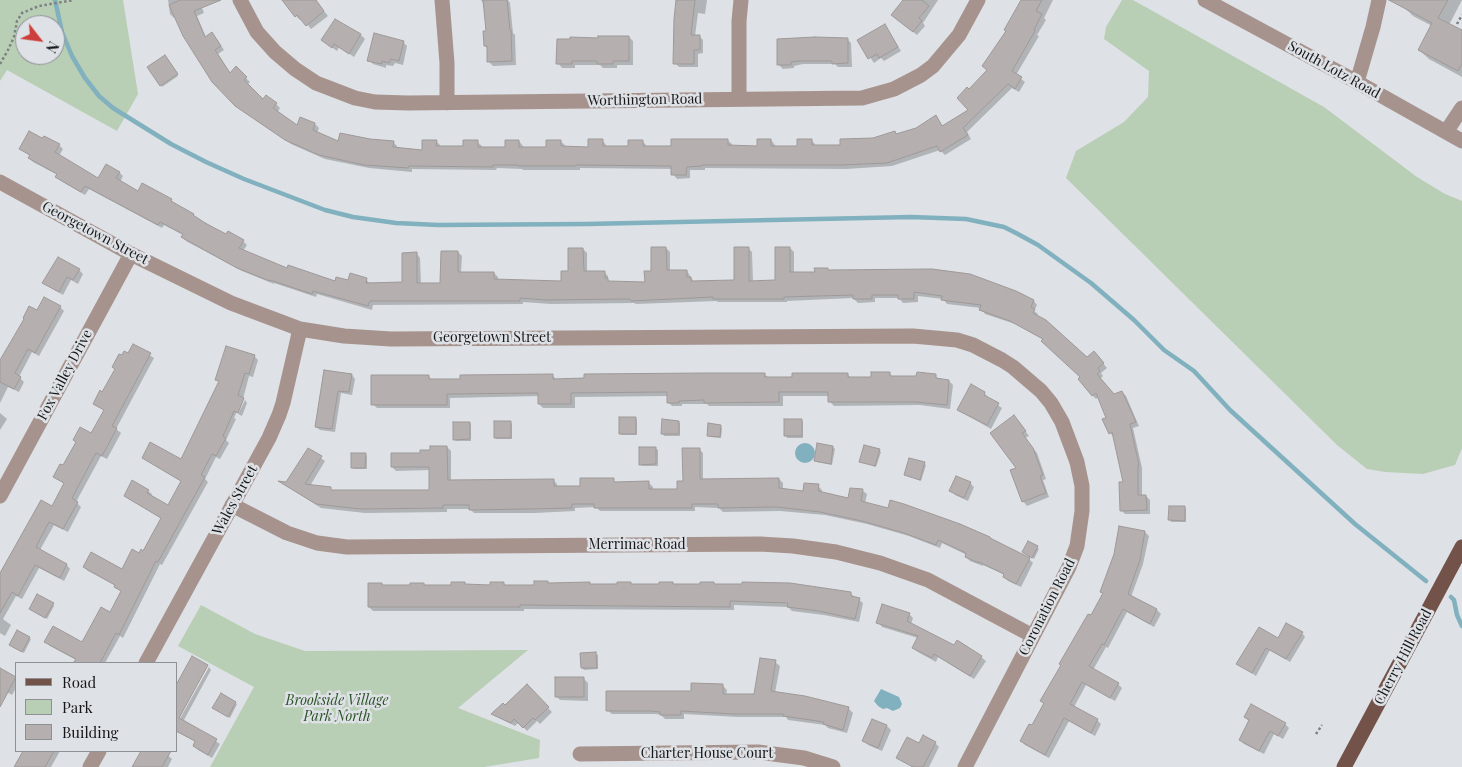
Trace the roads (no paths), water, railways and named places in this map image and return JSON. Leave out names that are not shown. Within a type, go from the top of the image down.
[{"type":"main road","name":"Cherry Hill Road","points":[[1344,767],[1462,547]]},
{"type":"street","name":"Worthington Road","points":[[240,0],[257,32],[281,58],[316,83],[355,98],[375,102],[447,103],[862,98],[894,89],[921,75],[943,55],[959,35],[978,0]]},
{"type":"street","points":[[442,0],[447,63],[447,103]]},
{"type":"street","points":[[739,99],[739,20],[741,0]]},
{"type":"street","name":"South Lotz Road","points":[[1204,0],[1462,141]]},
{"type":"street","points":[[1356,82],[1373,27],[1379,0]]},
{"type":"street","points":[[1446,132],[1462,108]]},
{"type":"street","name":"Georgetown Street","points":[[0,182],[131,254],[232,303],[300,329],[344,336],[391,339],[913,336],[957,340],[988,352],[1013,367]]},
{"type":"street","name":"Fox Valley Drive","points":[[0,496],[131,254]]},
{"type":"street","name":"Wales Street","points":[[147,662],[279,415],[300,329]]},
{"type":"street","name":"Coronation Road","points":[[965,767],[1069,567],[1077,546],[1082,511],[1082,486],[1078,462],[1062,422],[1041,391],[1013,367]]},
{"type":"street","name":"Merrimac Road","points":[[232,505],[287,533],[317,543],[347,547],[760,544],[836,552],[880,563],[928,580],[1033,636]]},
{"type":"street","points":[[90,767],[98,752]]},
{"type":"street","name":"Charter House Court","points":[[580,754],[758,752],[804,758],[833,767]]},
{"type":"water","points":[[805,443],[812,446],[815,453],[812,460],[805,463],[798,460],[795,453],[798,446]]},
{"type":"water","points":[[881,689],[899,697],[902,704],[900,708],[893,711],[878,706],[874,701]]},
{"type":"waterway","points":[[55,0],[62,32],[72,56],[85,78],[99,96],[113,108],[171,144],[206,162],[244,179],[325,210],[353,217],[396,223],[438,225],[587,224],[911,217],[966,219],[1004,227],[1038,245],[1091,283],[1134,320],[1164,350],[1194,371],[1230,410],[1355,524],[1426,581]]},
{"type":"waterway","points":[[1451,597],[1454,600],[1457,615],[1462,626]]},
{"type":"park label","name":"Brookside Village Park North","points":[[337,710]]}]
